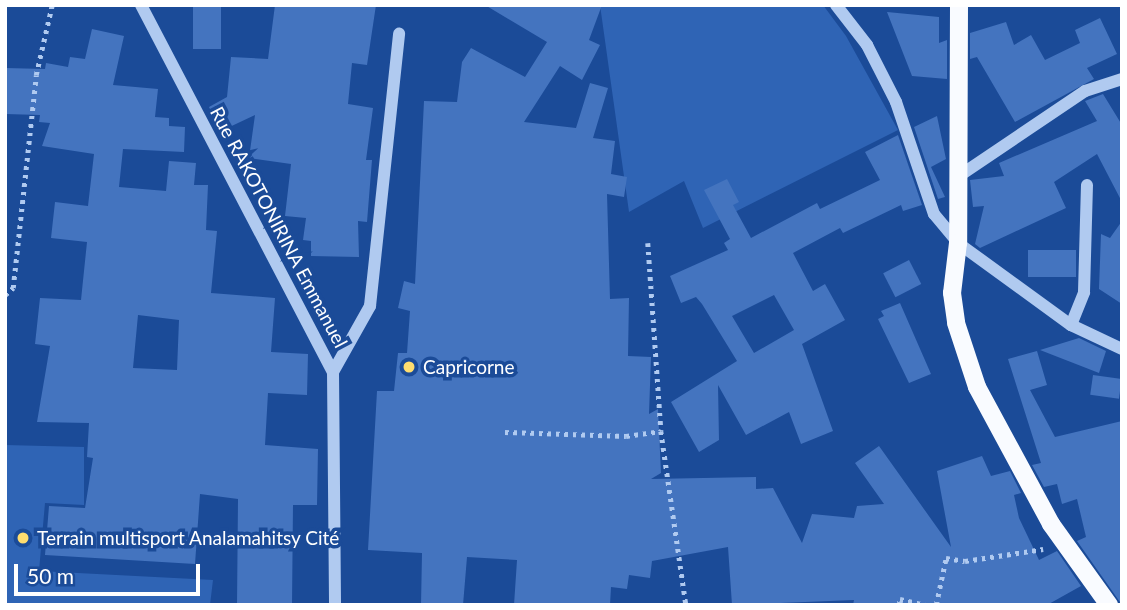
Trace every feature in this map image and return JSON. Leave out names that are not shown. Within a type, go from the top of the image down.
[{"type":"main road","points":[[959,5],[958,243],[952,293],[962,345],[977,387],[1064,544],[1109,605]]},
{"type":"street","name":"Rue RAKOTONIRINA Emmanuel","points":[[141,5],[333,372],[335,605]]},
{"type":"street","points":[[836,5],[867,45],[896,102],[933,214],[958,243],[1071,325],[1121,350]]},
{"type":"street","points":[[333,372],[370,306],[399,34]]},
{"type":"street","points":[[959,176],[1085,91],[1122,79]]},
{"type":"street","points":[[1071,325],[1084,292],[1087,185]]},
{"type":"path","points":[[5,295],[13,288],[36,75],[52,5]]},
{"type":"path","points":[[648,243],[661,430],[687,605]]},
{"type":"path","points":[[505,432],[626,436],[661,430]]},
{"type":"path","points":[[936,605],[946,558],[965,561],[1020,555],[1064,544]]},
{"type":"path","points":[[898,605],[900,599],[926,605]]},
{"type":"shaded area","points":[[600,5],[823,5],[846,36],[898,130],[703,228],[684,181],[629,212]]},
{"type":"shaded area","name":"Terrain multisport Analamahitsy Cité","points":[[5,445],[84,447],[84,505],[45,503],[39,571],[213,580],[210,605],[5,605]]},
{"type":"building","points":[[193,5],[221,5],[221,49],[193,49]]},
{"type":"building","points":[[275,5],[376,5],[367,65],[352,63],[348,104],[373,108],[366,160],[372,160],[367,222],[358,221],[359,257],[311,256],[311,241],[303,240],[306,218],[285,216],[291,164],[249,158],[255,115],[221,131],[209,107],[227,97],[231,57],[268,59]]},
{"type":"building","points":[[485,5],[602,5],[589,40],[600,45],[582,80],[560,66],[524,122],[576,128],[590,83],[608,88],[593,138],[615,141],[611,174],[627,177],[624,197],[607,194],[610,299],[629,298],[628,356],[651,357],[649,414],[658,409],[661,473],[651,479],[756,477],[756,489],[773,488],[802,543],[812,514],[854,518],[857,506],[884,504],[855,463],[879,446],[951,547],[937,471],[982,456],[991,476],[1010,471],[1021,493],[1014,495],[1019,518],[1039,560],[1057,551],[1081,586],[1047,605],[853,605],[854,600],[732,605],[728,547],[652,561],[650,578],[629,575],[627,589],[611,587],[610,605],[514,605],[517,560],[467,557],[463,605],[421,605],[422,553],[368,550],[377,391],[394,391],[398,353],[407,353],[410,311],[398,308],[404,281],[415,284],[424,101],[457,102],[462,62],[471,48],[525,77],[547,42]]},
{"type":"building","points":[[887,12],[939,17],[939,43],[947,40],[947,79],[912,76]]},
{"type":"building","points":[[1100,18],[1117,54],[1087,68],[1094,79],[1015,122],[977,57],[970,59],[970,33],[1006,22],[1014,45],[1031,35],[1045,60],[1080,43],[1075,30]]},
{"type":"building","points":[[92,29],[124,36],[113,85],[158,89],[155,117],[169,118],[169,126],[185,127],[184,152],[123,149],[119,187],[166,191],[169,161],[196,163],[194,185],[208,185],[206,230],[217,231],[211,293],[275,298],[271,352],[308,354],[307,395],[268,393],[265,445],[318,449],[317,505],[293,505],[292,605],[237,605],[238,499],[200,494],[195,564],[45,555],[49,506],[85,508],[93,458],[87,457],[89,423],[37,422],[50,346],[35,344],[40,298],[81,300],[87,242],[51,238],[55,202],[88,206],[94,154],[42,146],[50,123],[39,122],[40,115],[5,114],[5,68],[45,69],[46,63],[68,67],[70,57],[85,59]],"holes":[[[138,315],[179,320],[177,370],[133,368]]]},
{"type":"building","points":[[1103,94],[1122,125],[1122,202],[1097,154],[1054,182],[1066,208],[980,248],[975,244],[984,206],[973,207],[970,180],[1004,176],[999,163],[1097,121],[1085,101]]},
{"type":"building","points":[[937,116],[946,159],[931,167],[945,197],[938,199],[914,127]]},
{"type":"building","points":[[898,135],[922,205],[903,211],[901,205],[843,233],[840,228],[793,253],[813,291],[825,284],[845,320],[802,344],[833,431],[801,444],[789,412],[746,435],[718,385],[719,440],[699,452],[671,402],[737,361],[696,297],[681,303],[670,276],[728,250],[724,243],[730,239],[704,190],[727,179],[739,202],[733,205],[751,238],[817,203],[820,209],[880,180],[865,152]],"holes":[[[774,295],[794,330],[754,353],[732,316]]]},
{"type":"building","points":[[1122,221],[1122,304],[1099,289],[1101,234],[1110,238]]},
{"type":"building","points":[[1028,250],[1076,250],[1076,277],[1028,277]]},
{"type":"building","points":[[909,260],[921,284],[895,297],[883,273]]},
{"type":"building","points":[[900,303],[931,374],[909,383],[878,319],[884,316],[881,311]]},
{"type":"building","points":[[1079,338],[1106,351],[1099,373],[1040,350]]},
{"type":"building","points":[[1037,351],[1047,385],[1030,390],[1055,437],[1122,421],[1122,605],[1077,541],[1086,537],[1077,499],[1062,504],[1057,484],[1044,487],[1032,465],[1041,463],[1008,359]]},
{"type":"building","points":[[1093,375],[1122,379],[1119,399],[1090,395]]},
{"type":"place","name":"Capricorne","points":[[409,367]]},
{"type":"place","name":"Terrain multisport Analamahitsy Cité","points":[[23,538]]}]
